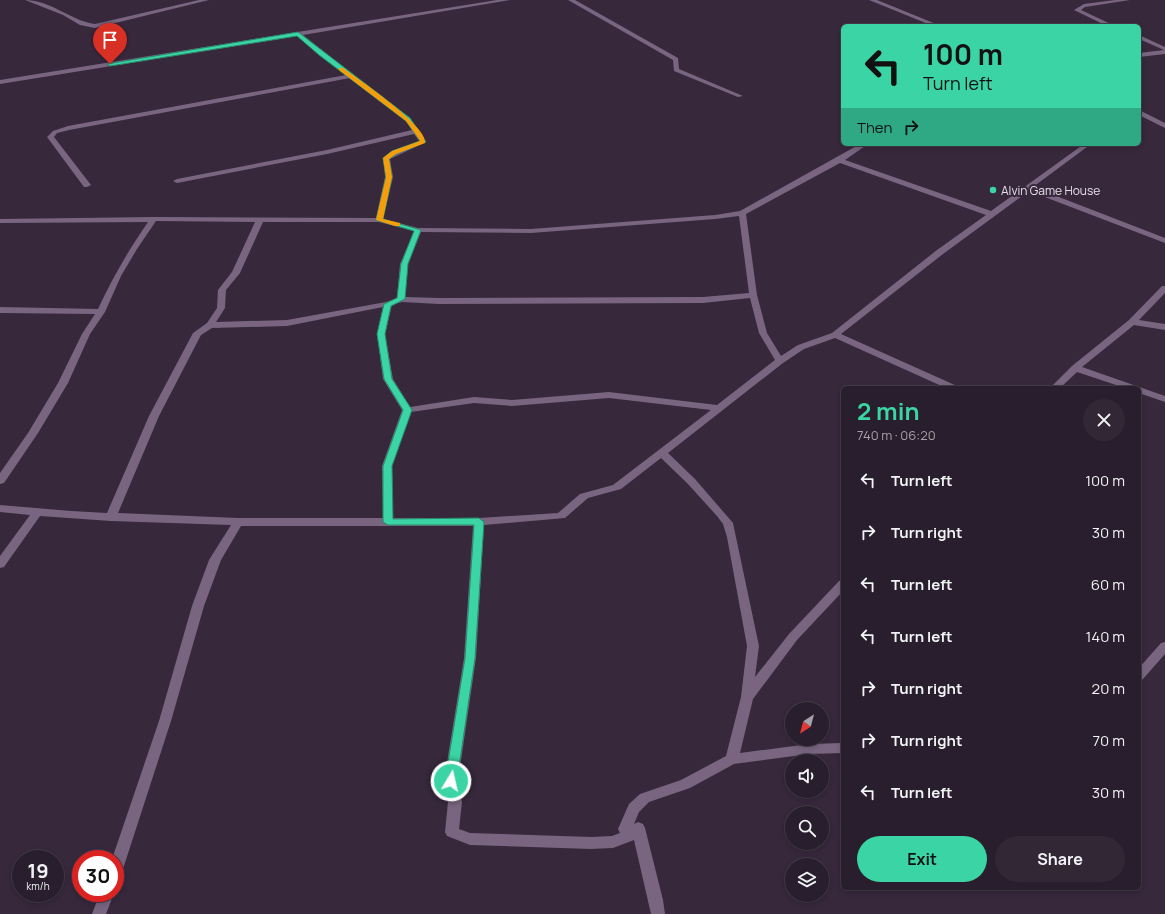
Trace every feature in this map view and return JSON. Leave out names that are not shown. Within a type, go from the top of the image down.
[{"type":"street","points":[[28,0],[65,14],[82,24],[95,26],[206,0]]},
{"type":"street","points":[[0,82],[507,0]]},
{"type":"street","points":[[570,0],[676,59],[676,70],[740,96]]},
{"type":"street","points":[[872,0],[933,24]]},
{"type":"street","points":[[1108,24],[1077,10],[1084,6],[1127,0]]},
{"type":"street","points":[[298,34],[408,120],[423,142],[394,152],[386,158],[389,177],[379,220]]},
{"type":"street","points":[[1141,38],[1165,50]]},
{"type":"street","points":[[1141,55],[1165,50]]},
{"type":"street","points":[[87,185],[80,174],[58,151],[50,137],[55,132],[68,128],[351,76]]},
{"type":"street","points":[[1141,113],[1163,124]]},
{"type":"street","points":[[177,181],[242,167],[363,145],[416,131]]},
{"type":"street","points":[[0,221],[154,219],[379,220],[418,230],[532,231],[715,217],[742,212],[839,160],[862,146]]},
{"type":"street","points":[[0,508],[111,517],[238,522],[479,522],[561,516],[584,496],[617,487],[780,361],[802,347],[835,334],[940,252],[1085,146]]},
{"type":"street","points":[[839,160],[991,214]]},
{"type":"street","points":[[1028,188],[1165,241]]},
{"type":"street","points":[[742,212],[753,295],[763,333],[780,361]]},
{"type":"street","points":[[0,481],[63,383],[86,334],[101,312],[117,276],[133,249],[154,219]]},
{"type":"street","points":[[111,517],[138,450],[173,377],[197,333],[210,325],[221,308],[222,290],[236,273],[260,219]]},
{"type":"street","points":[[401,299],[404,264],[418,230]]},
{"type":"street","points":[[1057,386],[1075,368],[1132,322],[1165,288]]},
{"type":"street","points":[[210,325],[287,323],[388,304],[401,299],[438,301],[703,300],[753,295]]},
{"type":"street","points":[[388,304],[381,334],[388,379],[407,410]]},
{"type":"street","points":[[0,310],[101,312]]},
{"type":"street","points":[[1132,322],[1165,327]]},
{"type":"street","points":[[835,334],[950,386]]},
{"type":"street","points":[[1075,368],[1128,386]]},
{"type":"street","points":[[1141,391],[1165,399]]},
{"type":"street","points":[[407,410],[474,400],[512,403],[609,395],[721,408]]},
{"type":"street","points":[[388,522],[387,466],[407,410]]},
{"type":"street","points":[[662,453],[691,481],[728,523],[732,537],[753,646],[747,697],[732,759]]},
{"type":"street","points":[[0,564],[38,511]]},
{"type":"street","points":[[122,850],[165,721],[198,606],[216,560],[238,522]]},
{"type":"street","points":[[479,522],[470,658],[451,781],[455,802],[452,832],[470,839],[590,843],[613,842],[630,835],[638,828],[656,900],[658,914]]},
{"type":"street","points":[[747,697],[793,637],[841,586]]},
{"type":"street","points":[[1141,674],[1165,646]]},
{"type":"street","points":[[630,835],[625,829],[630,812],[639,801],[650,794],[680,787],[732,759],[809,749],[841,748]]},
{"type":"street","points":[[99,914],[104,902]]},
{"type":"slow traffic","points":[[341,69],[408,120],[422,138],[423,142],[394,152],[386,158],[389,177],[379,220],[397,224]]},
{"type":"place","name":"Alvin Game House","points":[[993,190]]},
{"type":"route","points":[[110,64],[298,34],[321,54],[408,120],[422,138],[423,142],[394,152],[386,158],[389,177],[379,220],[418,230],[404,264],[401,299],[388,304],[381,334],[388,379],[407,410],[387,466],[388,522],[479,522],[470,658],[451,781]]}]
